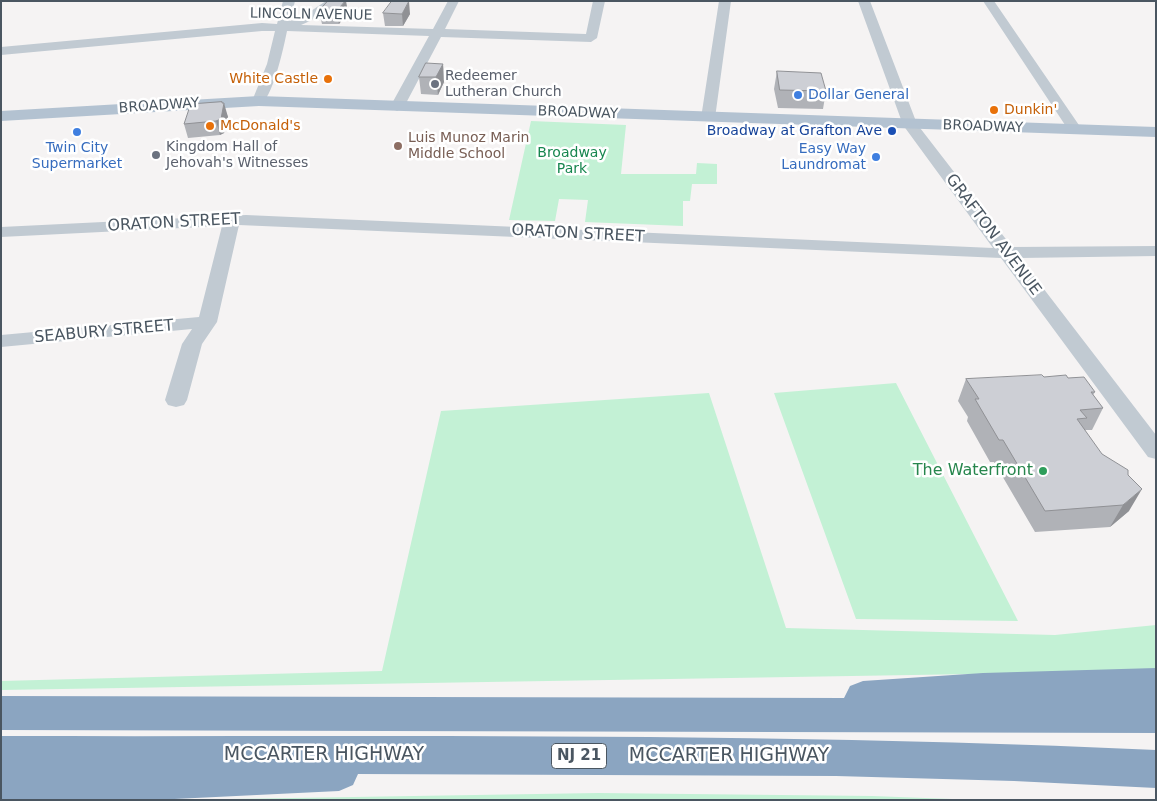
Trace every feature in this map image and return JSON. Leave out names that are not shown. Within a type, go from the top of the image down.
[{"type":"highway","points":[[656,714],[974,690],[1156,684]]},
{"type":"highway","points":[[1,713],[1156,716]]},
{"type":"highway","name":"MCCARTER HIGHWAY","points":[[1,754],[914,758],[1156,769]]},
{"type":"highway","points":[[1,787],[220,779],[613,756]]},
{"type":"main road","name":"BROADWAY","points":[[1,116],[259,101],[910,125],[1156,132]]},
{"type":"street","points":[[259,101],[273,64],[289,1]]},
{"type":"street","points":[[282,28],[306,19],[334,1]]},
{"type":"street","points":[[397,106],[454,1]]},
{"type":"street","name":"LINCOLN AVENUE","points":[[1,51],[255,28],[592,38],[599,1]]},
{"type":"street","points":[[708,118],[725,1]]},
{"type":"street","name":"GRAFTON AVENUE","points":[[864,1],[910,125],[1156,451]]},
{"type":"street","points":[[988,1],[1076,130]]},
{"type":"street","points":[[176,400],[192,344],[206,322],[232,220]]},
{"type":"street","name":"ORATON STREET","points":[[1,232],[232,220],[1006,253],[1156,250]]},
{"type":"street","name":"SEABURY STREET","points":[[1,341],[206,322]]},
{"type":"green space","name":"Broadway Park","points":[[531,121],[626,125],[621,174],[696,174],[697,163],[717,164],[717,184],[692,184],[690,201],[683,201],[683,226],[585,222],[588,200],[559,199],[555,221],[509,220]]},
{"type":"green space","points":[[896,383],[1018,621],[856,619],[774,393]]},
{"type":"green space","points":[[709,393],[786,628],[1055,635],[1156,625],[1156,671],[1,690],[1,681],[382,671],[441,411]]},
{"type":"green space","points":[[598,793],[872,796],[979,800],[169,800]]},
{"type":"building","points":[[328,1],[345,1],[336,12],[319,11]]},
{"type":"building","points":[[392,1],[409,1],[402,14],[383,13]]},
{"type":"building","points":[[426,63],[443,64],[436,77],[419,77]]},
{"type":"building","points":[[777,71],[821,73],[826,91],[780,90]]},
{"type":"building","points":[[224,103],[221,119],[184,124],[190,106],[193,104]]},
{"type":"building","name":"The Waterfront","points":[[1042,375],[1044,377],[1066,375],[1068,378],[1084,377],[1095,392],[1091,392],[1103,408],[1080,410],[1087,418],[1077,419],[1102,454],[1128,470],[1128,475],[1142,489],[1123,505],[1045,511],[1003,440],[999,440],[975,399],[979,399],[966,379]]},
{"type":"place","name":"White Castle","points":[[328,79]]},
{"type":"place","name":"Redeemer Lutheran Church","points":[[435,84]]},
{"type":"place","name":"Dollar General","points":[[798,95]]},
{"type":"place","name":"Dunkin'","points":[[994,110]]},
{"type":"place","name":"McDonald's","points":[[210,126]]},
{"type":"place","name":"Broadway at Grafton Ave","points":[[892,131]]},
{"type":"place","name":"Twin City Supermarket","points":[[77,132]]},
{"type":"place","name":"Luis Munoz Marin Middle School","points":[[398,146]]},
{"type":"place","name":"Kingdom Hall of Jehovah's Witnesses","points":[[156,155]]},
{"type":"place","name":"Easy Way Laundromat","points":[[876,157]]},
{"type":"place","name":"The Waterfront","points":[[1043,471]]}]
